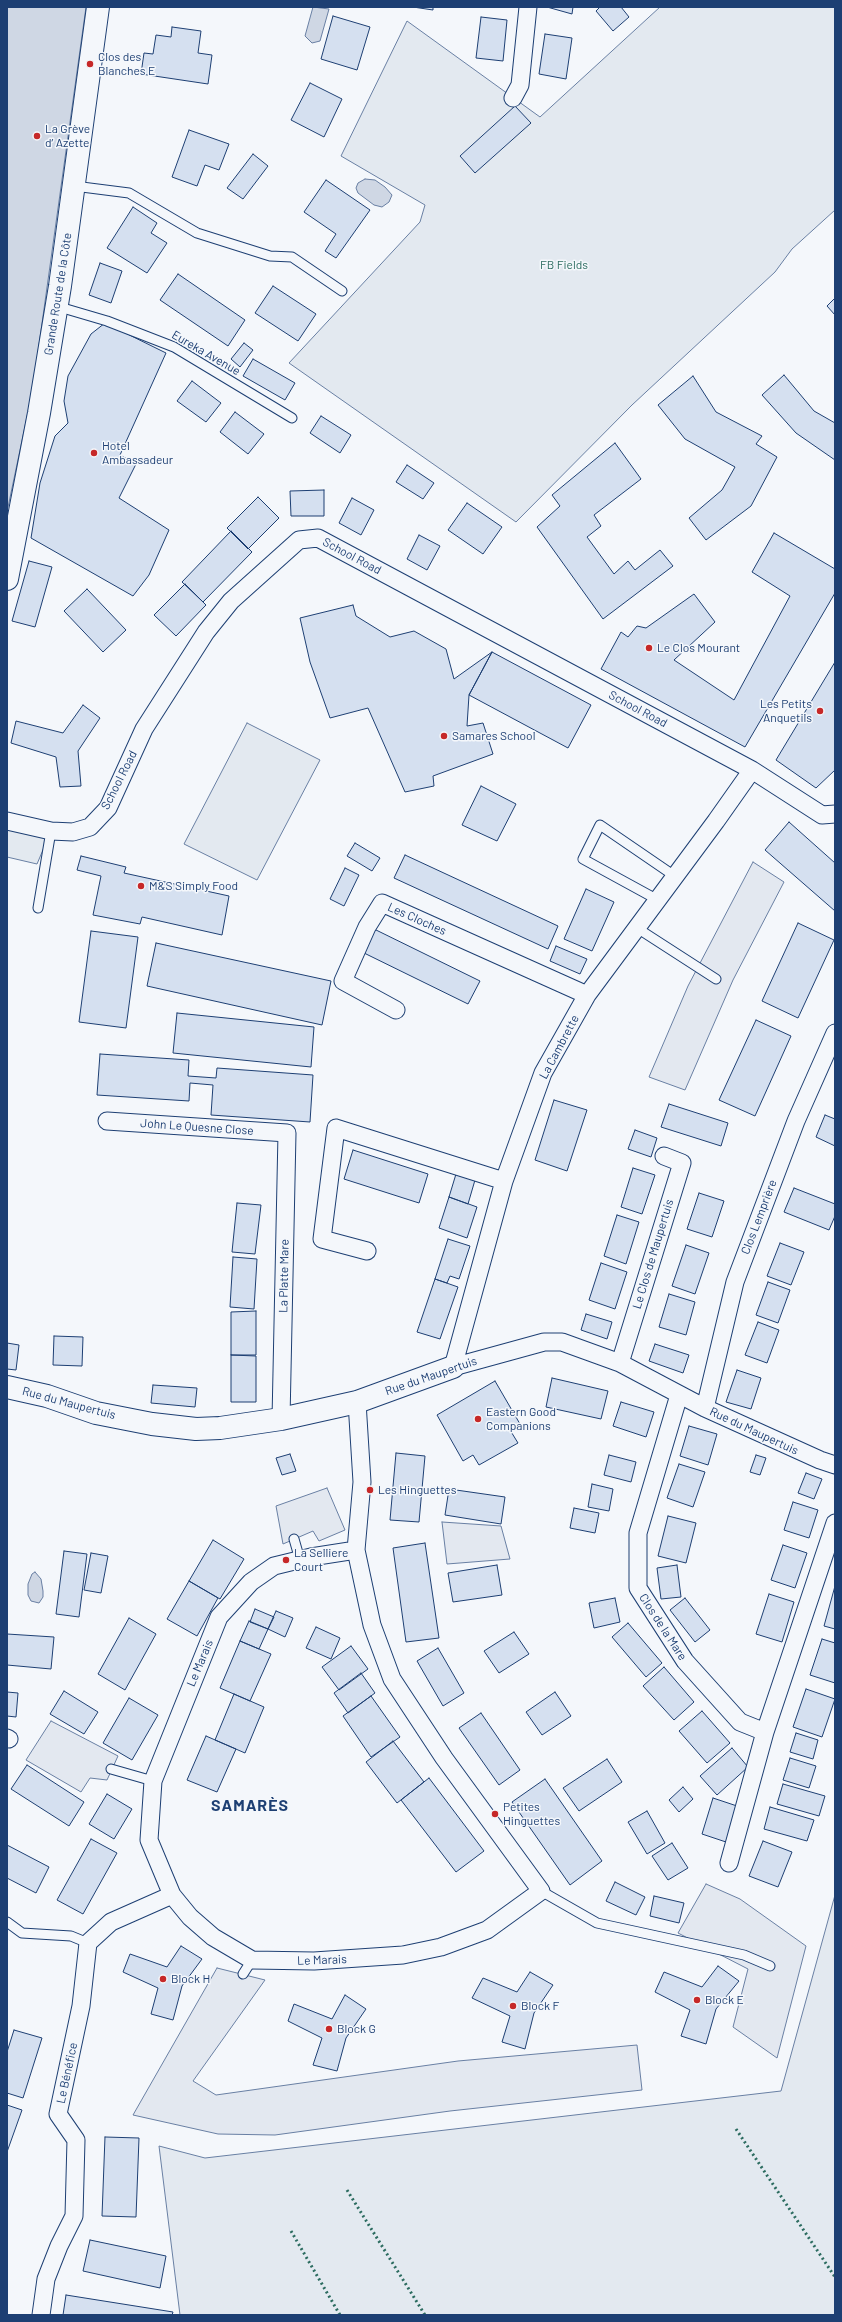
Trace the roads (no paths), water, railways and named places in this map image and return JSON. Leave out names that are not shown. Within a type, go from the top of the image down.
[{"type":"main road","name":"Grande Route de la Côte","points":[[7,579],[39,413],[74,186],[98,7]]},
{"type":"main road","name":"Rue du Maupertuis","points":[[7,1387],[47,1396],[96,1413],[159,1425],[196,1429],[220,1428],[281,1419],[357,1402],[453,1368]]},
{"type":"street","points":[[513,98],[520,85],[528,7]]},
{"type":"street","name":"School Road","points":[[7,821],[51,831],[74,832],[90,827],[108,808],[144,729],[206,632],[231,602],[299,540],[318,538],[752,770],[822,815],[835,814]]},
{"type":"street","name":"La Cambrette","points":[[453,1368],[504,1181],[543,1073],[587,995],[676,876],[752,770]]},
{"type":"street","name":"Les Cloches","points":[[396,1010],[343,981],[364,934],[382,903],[587,995]]},
{"type":"street","name":"Clos Lemprière","points":[[705,1408],[735,1282],[796,1121],[835,1033]]},
{"type":"street","name":"John Le Quesne Close","points":[[107,1121],[287,1133]]},
{"type":"street","points":[[367,1251],[322,1239],[336,1128],[504,1181]]},
{"type":"street","name":"La Platte Mare","points":[[281,1419],[287,1133]]},
{"type":"street","name":"Le Clos de Maupertuis","points":[[620,1363],[682,1163],[664,1156]]},
{"type":"street","name":"Rue du Maupertuis","points":[[453,1368],[544,1342],[562,1342],[620,1363],[705,1408],[820,1460],[835,1465]]},
{"type":"street","name":"Clos de la Mare","points":[[679,1395],[638,1533],[638,1588],[685,1661],[740,1722],[765,1732]]},
{"type":"street","points":[[357,1402],[362,1482],[356,1550],[372,1625],[392,1679],[444,1758],[541,1890]]},
{"type":"street","points":[[729,1864],[765,1732],[835,1523]]},
{"type":"street","name":"Le Marais","points":[[356,1550],[274,1566],[251,1582],[220,1617],[153,1781],[149,1840],[172,1895],[190,1917],[248,1967],[403,1955],[441,1947],[487,1930],[541,1890]]},
{"type":"street","points":[[88,1943],[111,1922],[172,1895]]},
{"type":"street","name":"Le Bénéfice","points":[[42,2315],[46,2278],[59,2246],[74,2216],[76,2140],[58,2114],[81,2006],[88,1943]]},
{"type":"lane","points":[[74,186],[128,193],[197,233],[270,256],[292,257],[342,291]]},
{"type":"lane","name":"Eureka Avenue","points":[[56,306],[107,321],[174,347],[292,418]]},
{"type":"lane","points":[[658,900],[583,859],[600,825],[676,876]]},
{"type":"lane","points":[[38,908],[51,831]]},
{"type":"lane","points":[[637,928],[716,980]]},
{"type":"lane","points":[[294,1539],[300,1560]]},
{"type":"lane","points":[[111,1769],[153,1781]]},
{"type":"lane","points":[[541,1890],[597,1923],[744,1955],[770,1966]]},
{"type":"lane","points":[[7,1922],[22,1933],[71,1936],[88,1943]]},
{"type":"place","name":"Clos des Blanches E","points":[[90,64]]},
{"type":"place","name":"La Grève d’ Azette","points":[[37,136]]},
{"type":"place","name":"Hotel Ambassadeur","points":[[94,453]]},
{"type":"place","name":"Le Clos Mourant","points":[[649,648]]},
{"type":"place","name":"Les Petits Anquetils","points":[[820,711]]},
{"type":"place","name":"Samares School","points":[[444,736]]},
{"type":"place","name":"M&S Simply Food","points":[[141,886]]},
{"type":"place","name":"Eastern Good Companions","points":[[478,1419]]},
{"type":"place","name":"Les Hinguettes","points":[[370,1490]]},
{"type":"place","name":"La Selliere Court","points":[[286,1560]]},
{"type":"place","name":"Petites Hinguettes","points":[[495,1814]]},
{"type":"place","name":"Block H","points":[[163,1979]]},
{"type":"place","name":"Block E","points":[[697,2000]]},
{"type":"place","name":"Block F","points":[[513,2006]]},
{"type":"place","name":"Block G","points":[[329,2029]]},
{"type":"district","name":"SAMARÈS","points":[[250,1806]]},
{"type":"park label","name":"FB Fields","points":[[564,265]]}]
